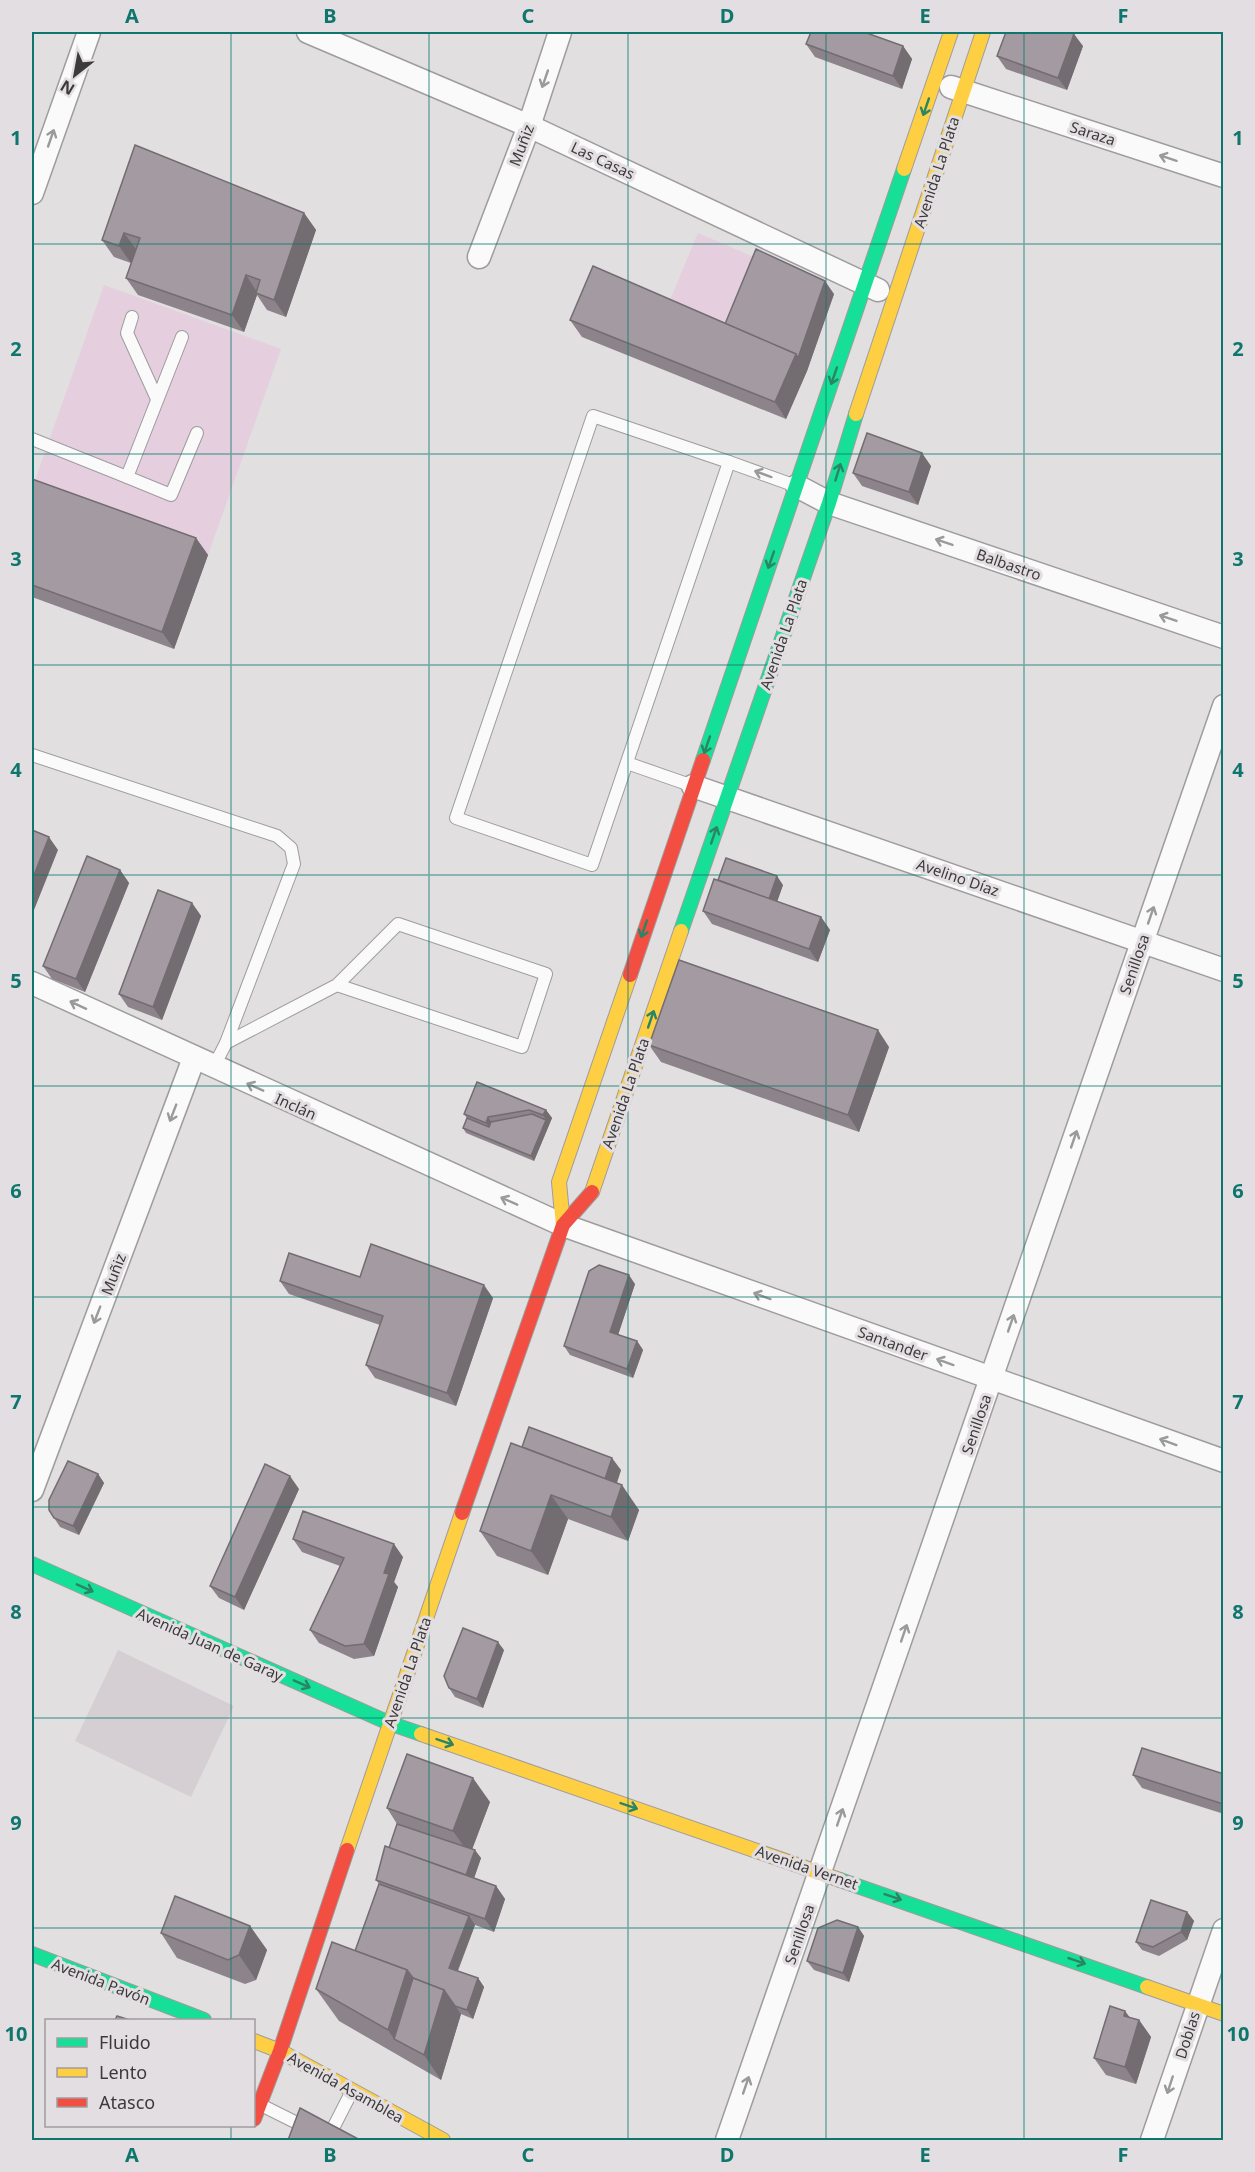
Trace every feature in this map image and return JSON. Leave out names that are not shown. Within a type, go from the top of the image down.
[{"type":"main road","name":"Avenida La Plata","points":[[563,1225],[559,1182],[951,32]]},
{"type":"main road","name":"Avenida La Plata","points":[[255,2116],[280,2051],[389,1723],[563,1225],[591,1194],[829,503],[893,298],[983,32]]},
{"type":"main road","name":"Avenida Juan de Garay","points":[[32,1564],[389,1723]]},
{"type":"main road","name":"Avenida Vernet","points":[[389,1723],[1224,2013]]},
{"type":"main road","name":"Avenida Pavón","points":[[32,1954],[201,2019]]},
{"type":"main road","points":[[255,2041],[280,2051]]},
{"type":"main road","name":"Avenida Asamblea","points":[[280,2051],[443,2140]]},
{"type":"street","points":[[32,193],[89,32]]},
{"type":"street","name":"Las Casas","points":[[308,32],[529,126],[893,298]]},
{"type":"street","name":"Muñiz","points":[[479,257],[529,126],[560,32]]},
{"type":"street","name":"Saraza","points":[[934,81],[1224,176]]},
{"type":"street","name":"Balbastro","points":[[797,486],[829,503],[1224,637]]},
{"type":"street","name":"Senillosa","points":[[727,2140],[1224,706]]},
{"type":"street","name":"Avelino Díaz","points":[[693,786],[1224,970]]},
{"type":"street","name":"Inclán","points":[[32,983],[203,1063],[563,1225]]},
{"type":"street","name":"Muñiz","points":[[32,1490],[203,1063]]},
{"type":"street","name":"Santander","points":[[563,1225],[1224,1461]]},
{"type":"street","name":"Doblas","points":[[1152,2140],[1224,1930]]},
{"type":"lane","points":[[132,318],[127,333],[157,399]]},
{"type":"lane","points":[[126,477],[182,337]]},
{"type":"lane","points":[[729,462],[592,865],[456,818],[593,416],[729,462],[797,486]]},
{"type":"lane","points":[[32,439],[171,495],[197,433]]},
{"type":"lane","points":[[32,755],[277,836],[291,848],[294,864],[226,1043]]},
{"type":"lane","points":[[627,763],[693,786]]},
{"type":"lane","points":[[203,1063],[226,1043],[337,985],[398,924],[546,974],[522,1047],[337,985]]},
{"type":"lane","points":[[260,2104],[328,2138],[352,2091]]},
{"type":"shaded area","points":[[698,233],[763,261],[733,333],[668,305]]},
{"type":"shaded area","points":[[104,285],[281,349],[208,555],[32,489]]},
{"type":"shaded area","points":[[118,1650],[234,1706],[191,1797],[75,1741]]},
{"type":"building","points":[[811,32],[864,32],[903,46],[893,76],[806,44]]},
{"type":"building","points":[[1006,32],[1068,32],[1074,34],[1058,78],[997,56]]},
{"type":"building","points":[[135,145],[304,213],[274,300],[256,293],[260,280],[246,275],[232,315],[126,278],[140,238],[124,233],[119,246],[102,240]]},
{"type":"building","points":[[756,249],[825,281],[798,358],[796,354],[725,324]]},
{"type":"building","points":[[593,266],[796,354],[775,402],[570,320]]},
{"type":"building","points":[[867,433],[922,453],[909,492],[853,473]]},
{"type":"building","points":[[32,479],[196,538],[162,632],[32,585]]},
{"type":"building","points":[[32,830],[49,837],[32,880]]},
{"type":"building","points":[[87,856],[120,870],[76,979],[43,966]]},
{"type":"building","points":[[726,858],[777,876],[769,899],[718,880]]},
{"type":"building","points":[[714,879],[821,917],[809,949],[703,911]]},
{"type":"building","points":[[158,890],[192,903],[153,1007],[119,994]]},
{"type":"building","points":[[679,960],[878,1030],[848,1115],[649,1045]]},
{"type":"building","points":[[477,1082],[546,1110],[543,1115],[529,1110],[488,1117],[486,1123],[464,1114]]},
{"type":"building","points":[[532,1114],[546,1120],[531,1156],[463,1128],[467,1118],[489,1127],[491,1122]]},
{"type":"building","points":[[371,1244],[484,1285],[447,1393],[366,1365],[383,1316],[280,1281],[289,1253],[360,1277]]},
{"type":"building","points":[[599,1265],[629,1275],[610,1332],[637,1341],[627,1369],[564,1346],[589,1271]]},
{"type":"building","points":[[529,1427],[612,1458],[605,1479],[522,1447]]},
{"type":"building","points":[[511,1443],[622,1485],[611,1517],[551,1495],[531,1551],[480,1531]]},
{"type":"building","points":[[68,1461],[98,1474],[73,1526],[54,1518],[49,1510],[49,1500]]},
{"type":"building","points":[[265,1464],[290,1476],[235,1597],[210,1586]]},
{"type":"building","points":[[303,1511],[394,1544],[384,1573],[389,1574],[364,1644],[345,1646],[310,1630],[344,1558],[293,1539]]},
{"type":"building","points":[[463,1628],[498,1642],[477,1699],[449,1688],[444,1676]]},
{"type":"building","points":[[1142,1748],[1224,1774],[1223,1804],[1133,1775]]},
{"type":"building","points":[[407,1754],[473,1778],[453,1831],[387,1808]]},
{"type":"building","points":[[397,1824],[475,1850],[466,1875],[389,1848]]},
{"type":"building","points":[[385,1846],[496,1886],[485,1919],[376,1880]]},
{"type":"building","points":[[379,1884],[469,1916],[449,1968],[478,1978],[467,2010],[455,2006],[444,1990],[413,1978],[407,1970],[355,1951]]},
{"type":"building","points":[[175,1896],[250,1926],[239,1955],[228,1960],[161,1933]]},
{"type":"building","points":[[1151,1900],[1187,1912],[1181,1932],[1153,1947],[1136,1942]]},
{"type":"building","points":[[837,1920],[858,1927],[843,1973],[807,1961],[818,1928]]},
{"type":"building","points":[[332,1942],[407,1970],[388,2030],[316,1989]]},
{"type":"building","points":[[413,1978],[444,1990],[424,2055],[394,2039]]},
{"type":"building","points":[[1110,2006],[1125,2011],[1124,2016],[1139,2020],[1125,2067],[1094,2058]]},
{"type":"building","points":[[300,2108],[360,2140],[288,2140]]},
{"type":"traffic: fast","points":[[703,760],[904,169]]},
{"type":"traffic: fast","points":[[681,931],[829,503],[856,414]]},
{"type":"traffic: fast","points":[[32,1564],[389,1723],[421,1734]]},
{"type":"traffic: fast","points":[[840,1880],[1147,1987]]},
{"type":"traffic: fast","points":[[32,1954],[201,2019]]},
{"type":"traffic: slow","points":[[904,169],[951,32]]},
{"type":"traffic: slow","points":[[856,414],[983,32]]},
{"type":"traffic: slow","points":[[592,1192],[681,931]]},
{"type":"traffic: slow","points":[[563,1225],[559,1182],[630,975]]},
{"type":"traffic: slow","points":[[347,1850],[462,1513]]},
{"type":"traffic: slow","points":[[421,1734],[840,1880]]},
{"type":"traffic: slow","points":[[1147,1987],[1224,2014]]},
{"type":"traffic: slow","points":[[255,2041],[280,2051],[443,2140]]},
{"type":"traffic: jam","points":[[630,975],[703,760]]},
{"type":"traffic: jam","points":[[462,1513],[563,1225],[592,1192]]},
{"type":"traffic: jam","points":[[255,2116],[280,2051],[347,1850]]}]
